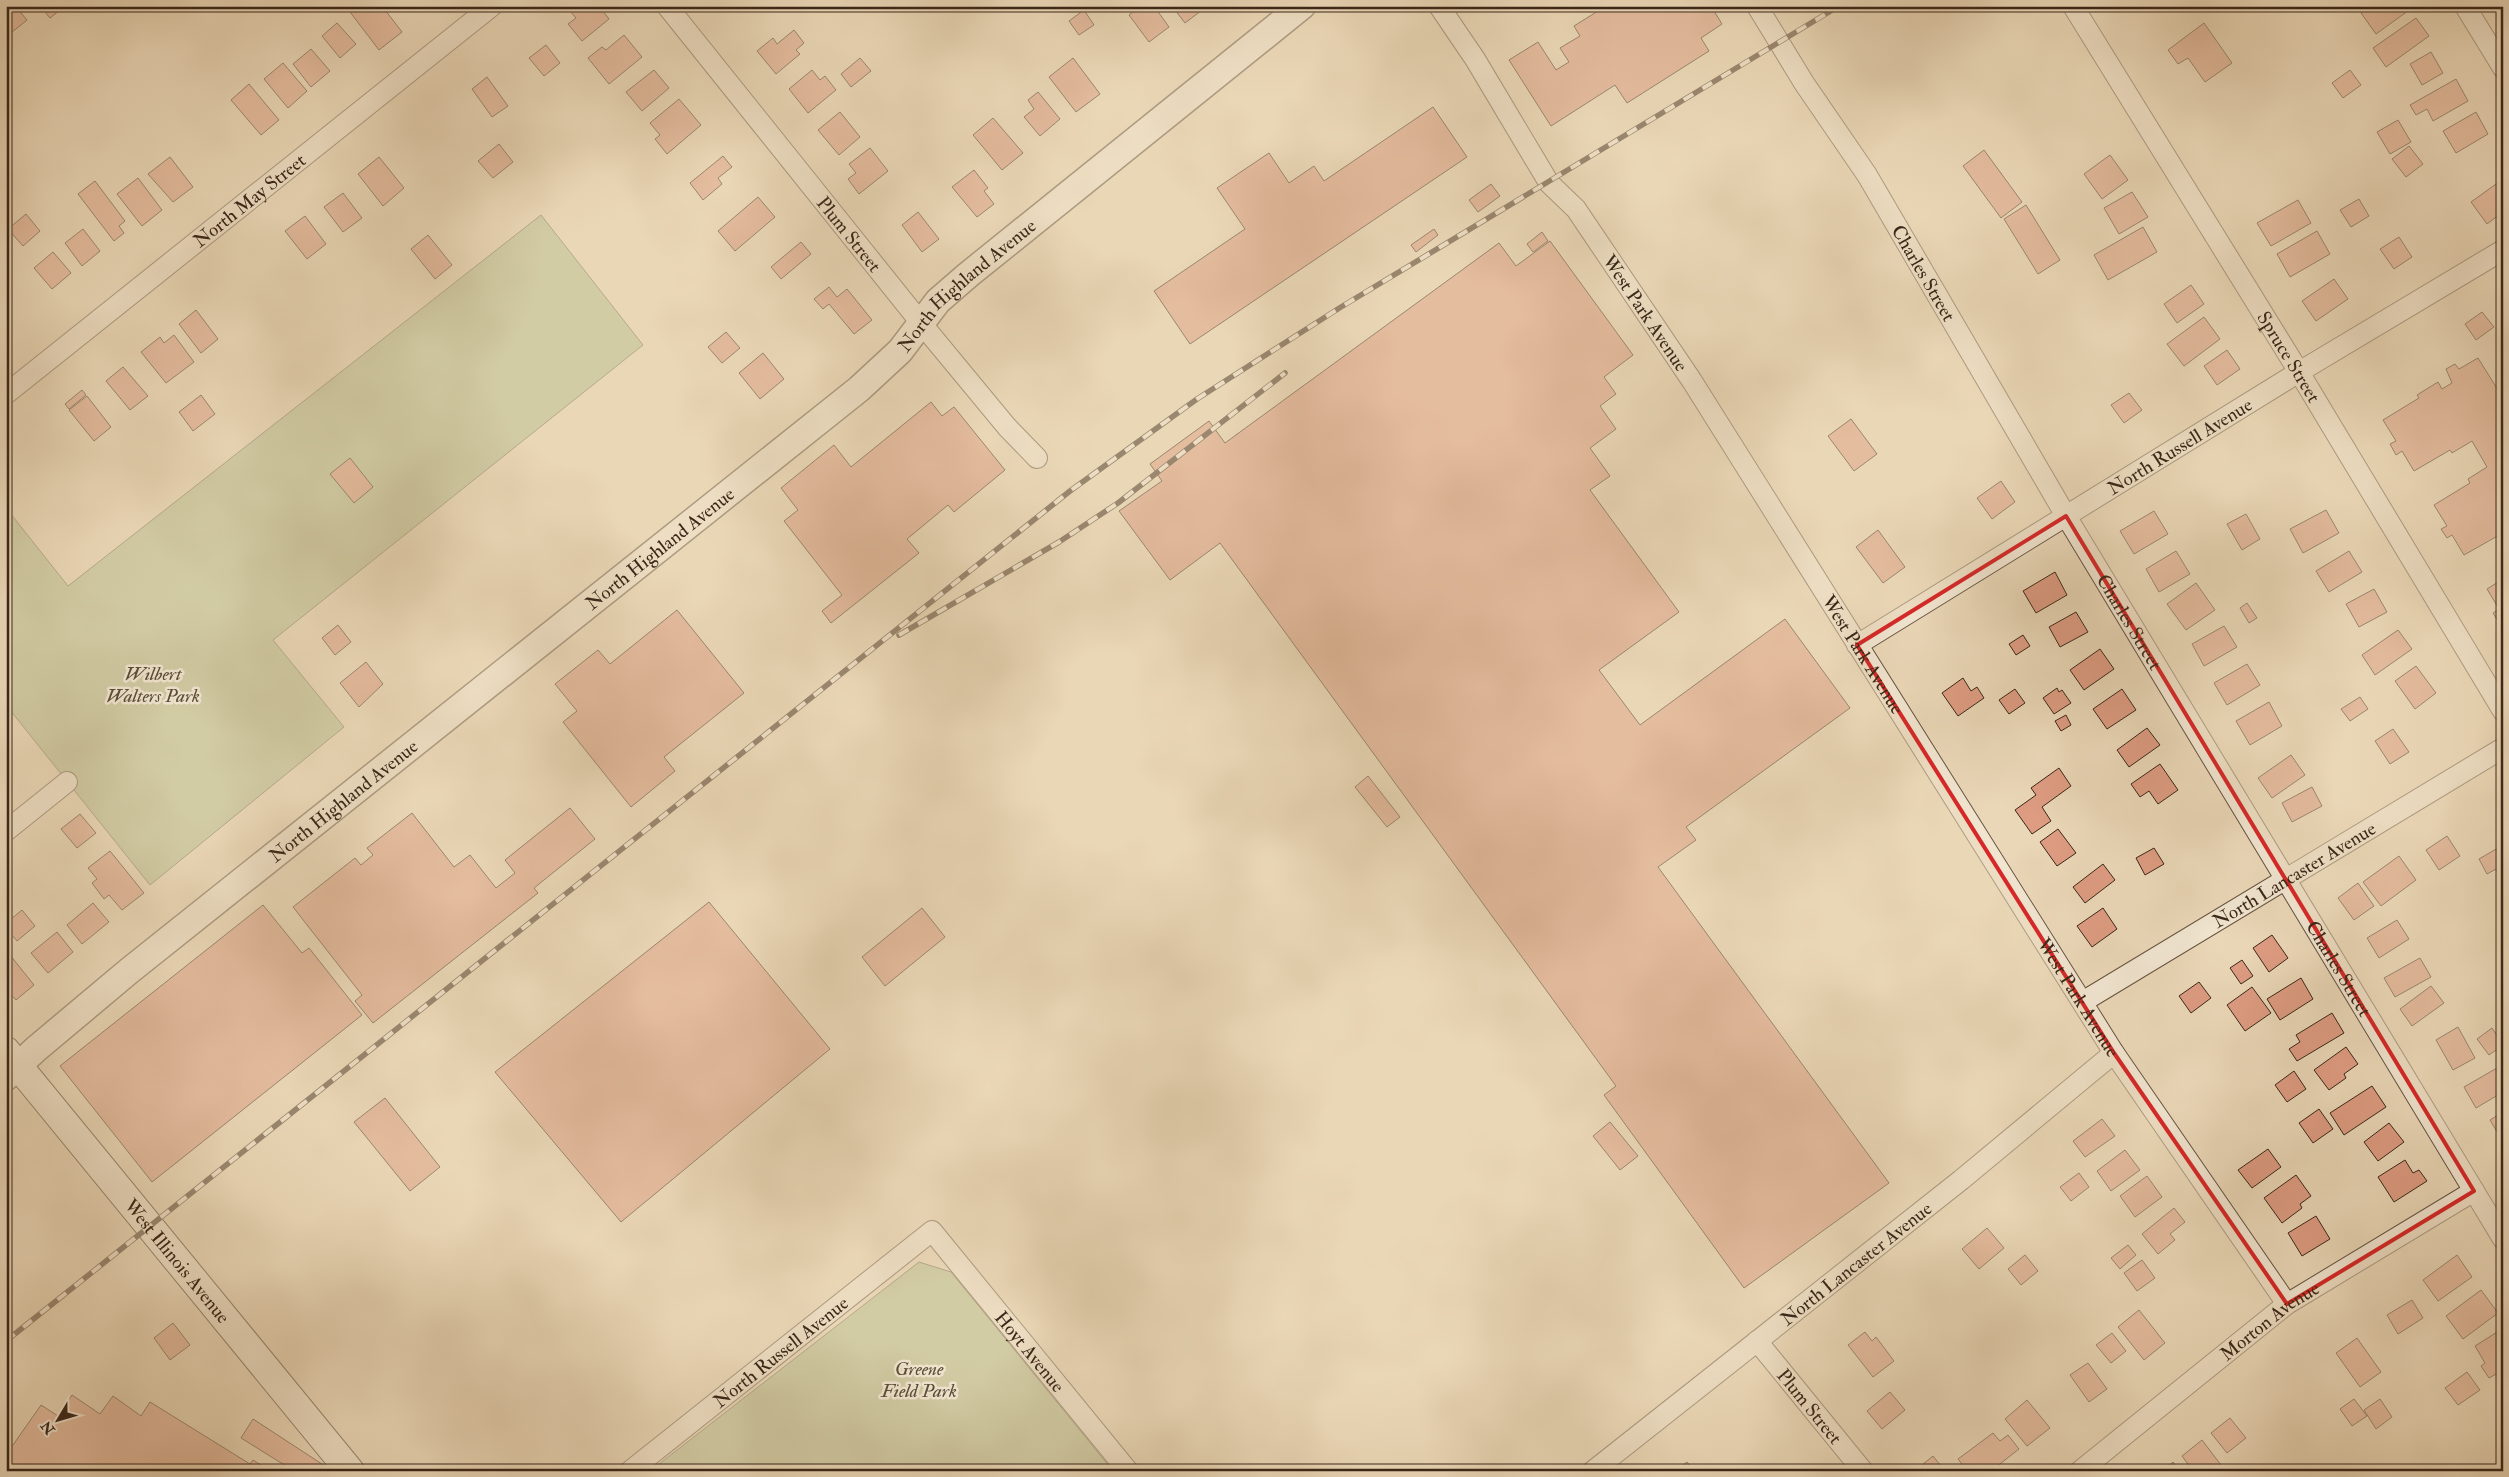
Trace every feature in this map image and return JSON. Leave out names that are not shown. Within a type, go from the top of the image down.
[{"type":"main road","name":"West Illinois Avenue","points":[[10,1065],[350,1471]]},
{"type":"street","name":"North May Street","points":[[6,394],[492,6]]},
{"type":"street","name":"Plum Street","points":[[667,6],[921,323],[1007,427],[1037,458]]},
{"type":"street","name":"North Highland Avenue","points":[[10,1065],[859,389],[900,352],[938,301],[968,275],[1302,6]]},
{"type":"street","name":"West Park Avenue","points":[[1439,6],[1475,59],[1549,182],[1576,209],[1692,382],[2084,1001],[2114,1053],[2287,1304]]},
{"type":"street","name":"Charles Street","points":[[1757,6],[1804,83],[1867,175],[2066,516],[2503,1239]]},
{"type":"street","name":"Spruce Street","points":[[2073,6],[2298,372],[2503,711]]},
{"type":"street","points":[[2466,6],[2503,68]]},
{"type":"street","name":"North Russell Avenue","points":[[1857,645],[2298,372],[2503,250]]},
{"type":"street","name":"North Lancaster Avenue","points":[[2084,1001],[2503,748]]},
{"type":"street","points":[[6,831],[67,782]]},
{"type":"street","name":"North Lancaster Avenue","points":[[1593,1471],[1961,1180],[2114,1053]]},
{"type":"street","name":"Morton Avenue","points":[[2080,1471],[2287,1304],[2474,1191]]},
{"type":"street","name":"North Russell Avenue","points":[[630,1471],[932,1231]]},
{"type":"street","name":"Hoyt Avenue","points":[[932,1231],[1128,1471]]},
{"type":"street","name":"Plum Street","points":[[1757,1341],[1863,1471]]},
{"type":"highlighted area","points":[[2066,516],[2474,1191],[2287,1304],[2114,1053],[1857,645]]},
{"type":"green space","name":"Wilbert Walters Park","points":[[541,215],[643,345],[273,640],[344,727],[150,885],[6,705],[6,508],[68,586]]},
{"type":"green space","name":"Greene Field Park","points":[[919,1262],[951,1272],[1113,1471],[650,1471]]},
{"type":"building","points":[[6,6],[15,6],[27,20],[6,37]]},
{"type":"building","points":[[40,6],[65,6],[50,18]]},
{"type":"building","points":[[357,6],[382,6],[402,32],[379,50],[350,12]]},
{"type":"building","points":[[574,6],[599,6],[609,19],[582,41],[568,24],[576,18],[569,10]]},
{"type":"building","points":[[1141,6],[1154,6],[1169,27],[1149,42],[1129,15]]},
{"type":"building","points":[[1172,6],[1205,6],[1206,7],[1185,23]]},
{"type":"building","points":[[1606,6],[1711,6],[1722,24],[1701,38],[1709,51],[1627,103],[1615,85],[1551,126],[1509,60],[1538,42],[1556,70],[1569,62],[1560,48],[1580,36],[1574,26]]},
{"type":"building","points":[[2370,6],[2411,6],[2412,8],[2376,34],[2361,13]]},
{"type":"building","points":[[1084,10],[1094,25],[1079,35],[1069,21]]},
{"type":"building","points":[[2416,18],[2429,36],[2386,67],[2373,48]]},
{"type":"building","points":[[337,23],[356,44],[340,58],[322,36]]},
{"type":"building","points":[[2204,23],[2232,63],[2205,82],[2188,58],[2178,64],[2168,50]]},
{"type":"building","points":[[794,30],[804,43],[796,50],[800,54],[776,74],[757,51],[773,38],[777,44]]},
{"type":"building","points":[[624,35],[642,57],[609,84],[588,58],[602,47],[606,50]]},
{"type":"building","points":[[546,45],[560,63],[544,76],[529,58]]},
{"type":"building","points":[[311,49],[330,71],[311,87],[293,64]]},
{"type":"building","points":[[2431,52],[2443,73],[2422,85],[2410,64]]},
{"type":"building","points":[[860,58],[871,71],[851,87],[841,74]]},
{"type":"building","points":[[1073,58],[1100,94],[1076,112],[1049,77]]},
{"type":"building","points":[[283,63],[307,91],[288,108],[264,79]]},
{"type":"building","points":[[654,70],[669,88],[642,111],[626,92]]},
{"type":"building","points":[[812,70],[820,80],[825,76],[836,90],[808,113],[789,89]]},
{"type":"building","points":[[2350,70],[2361,85],[2343,98],[2332,83]]},
{"type":"building","points":[[487,77],[508,106],[492,117],[472,89]]},
{"type":"building","points":[[2456,79],[2468,101],[2433,121],[2427,109],[2416,115],[2410,105]]},
{"type":"building","points":[[249,84],[279,120],[261,135],[231,100]]},
{"type":"building","points":[[1038,92],[1060,119],[1040,136],[1024,117],[1034,109],[1028,100]]},
{"type":"building","points":[[679,99],[701,125],[667,154],[655,139],[660,135],[650,123]]},
{"type":"building","points":[[1433,107],[1467,157],[1190,344],[1154,291],[1245,229],[1217,188],[1269,153],[1289,183],[1314,166],[1324,181]]},
{"type":"building","points":[[840,112],[860,137],[839,155],[818,130]]},
{"type":"building","points":[[2476,112],[2488,134],[2456,153],[2443,131]]},
{"type":"building","points":[[993,118],[1023,153],[1002,170],[973,135]]},
{"type":"building","points":[[2398,120],[2411,142],[2390,154],[2377,132]]},
{"type":"building","points":[[499,144],[513,162],[493,178],[478,161]]},
{"type":"building","points":[[2409,146],[2423,164],[2406,177],[2392,159]]},
{"type":"building","points":[[870,148],[888,171],[859,194],[848,179],[856,173],[849,164]]},
{"type":"building","points":[[1984,150],[2022,202],[2001,218],[1963,166]]},
{"type":"building","points":[[2110,155],[2128,180],[2102,199],[2084,174]]},
{"type":"building","points":[[723,156],[732,167],[718,178],[722,184],[703,200],[690,183]]},
{"type":"building","points":[[170,157],[193,187],[173,202],[148,174]]},
{"type":"building","points":[[379,157],[404,188],[383,206],[358,174]]},
{"type":"building","points":[[974,170],[988,188],[984,191],[994,204],[977,217],[952,187]]},
{"type":"building","points":[[138,178],[162,210],[142,226],[117,194]]},
{"type":"building","points":[[2503,179],[2503,212],[2487,224],[2471,202]]},
{"type":"building","points":[[95,181],[125,221],[119,226],[124,233],[114,241],[78,194]]},
{"type":"building","points":[[1491,184],[1500,196],[1478,212],[1469,200]]},
{"type":"building","points":[[2132,192],[2148,217],[2119,234],[2104,208]]},
{"type":"building","points":[[343,193],[362,218],[343,232],[324,207]]},
{"type":"building","points":[[758,197],[775,217],[735,251],[718,231]]},
{"type":"building","points":[[2359,199],[2369,216],[2351,227],[2340,210]]},
{"type":"building","points":[[2298,200],[2311,223],[2271,246],[2257,223]]},
{"type":"building","points":[[2026,205],[2060,260],[2038,274],[2004,219]]},
{"type":"building","points":[[918,212],[939,239],[922,252],[902,225]]},
{"type":"building","points":[[26,214],[40,231],[23,246],[8,229]]},
{"type":"building","points":[[305,216],[326,244],[307,259],[285,231]]},
{"type":"building","points":[[2143,227],[2157,252],[2108,280],[2094,255]]},
{"type":"building","points":[[83,229],[100,251],[82,266],[65,243]]},
{"type":"building","points":[[1434,229],[1438,235],[1416,252],[1411,245]]},
{"type":"building","points":[[2317,231],[2330,254],[2290,277],[2277,254]]},
{"type":"building","points":[[1542,232],[1548,241],[1533,252],[1527,244]]},
{"type":"building","points":[[428,235],[452,265],[435,279],[411,249]]},
{"type":"building","points":[[2399,237],[2412,257],[2394,269],[2380,249]]},
{"type":"building","points":[[1550,241],[1633,355],[1604,377],[1616,394],[1600,406],[1616,429],[1590,448],[1610,476],[1590,490],[1679,612],[1599,670],[1640,725],[1785,619],[1850,708],[1686,827],[1696,840],[1658,867],[1889,1183],[1744,1288],[1604,1095],[1616,1086],[1220,543],[1170,580],[1119,511],[1162,481],[1150,464],[1209,421],[1225,443],[1499,243],[1516,266]]},
{"type":"building","points":[[801,242],[811,254],[781,279],[771,267]]},
{"type":"building","points":[[53,252],[71,273],[52,289],[34,268]]},
{"type":"building","points":[[2334,279],[2348,299],[2316,321],[2302,301]]},
{"type":"building","points":[[2191,285],[2204,304],[2177,323],[2164,304]]},
{"type":"building","points":[[829,287],[837,297],[847,289],[872,320],[854,334],[829,304],[823,309],[814,299]]},
{"type":"building","points":[[196,310],[218,339],[201,353],[179,324]]},
{"type":"building","points":[[2482,312],[2494,327],[2476,340],[2465,324]]},
{"type":"building","points":[[2204,317],[2220,339],[2184,366],[2167,344]]},
{"type":"building","points":[[726,332],[740,348],[722,363],[708,347]]},
{"type":"building","points":[[174,335],[194,362],[166,383],[141,352],[160,337],[164,343]]},
{"type":"building","points":[[2227,350],[2240,369],[2217,385],[2204,366]]},
{"type":"building","points":[[763,353],[784,379],[760,399],[739,373]]},
{"type":"building","points":[[2478,358],[2503,398],[2503,538],[2501,534],[2464,555],[2452,535],[2447,538],[2441,529],[2447,526],[2434,505],[2470,483],[2468,479],[2487,467],[2472,441],[2452,453],[2450,450],[2414,471],[2402,451],[2396,455],[2390,444],[2396,441],[2383,420],[2419,398],[2417,395],[2438,382],[2442,389],[2452,383],[2446,369],[2455,364],[2459,369]]},
{"type":"building","points":[[123,367],[148,396],[130,410],[106,381]]},
{"type":"building","points":[[82,390],[86,395],[69,409],[65,404]]},
{"type":"building","points":[[2129,393],[2142,410],[2124,423],[2111,405]]},
{"type":"building","points":[[201,395],[215,414],[193,431],[179,412]]},
{"type":"building","points":[[87,396],[111,427],[94,441],[69,410]]},
{"type":"building","points":[[931,402],[942,416],[954,407],[1005,470],[954,512],[948,505],[907,539],[919,553],[831,623],[822,611],[842,595],[784,521],[798,510],[781,488],[834,445],[851,467]]},
{"type":"building","points":[[1851,419],[1877,454],[1854,471],[1828,436]]},
{"type":"building","points":[[350,458],[373,487],[354,503],[330,474]]},
{"type":"building","points":[[2001,481],[2015,502],[1992,519],[1977,498]]},
{"type":"building","points":[[2326,510],[2339,533],[2303,553],[2290,529]]},
{"type":"building","points":[[2154,511],[2168,534],[2134,554],[2120,531]]},
{"type":"building","points":[[2246,514],[2260,539],[2242,550],[2227,524]]},
{"type":"building","points":[[1878,530],[1905,567],[1883,583],[1856,547]]},
{"type":"building","points":[[2176,551],[2190,574],[2159,592],[2146,569]]},
{"type":"building","points":[[2349,551],[2362,572],[2329,592],[2316,571]]},
{"type":"building","points":[[2055,572],[2067,595],[2036,613],[2023,591]]},
{"type":"building","points":[[2503,579],[2503,621],[2499,623],[2493,613],[2499,609],[2487,589]]},
{"type":"building","points":[[2196,583],[2215,610],[2186,630],[2167,604]]},
{"type":"building","points":[[2374,589],[2387,612],[2359,627],[2346,604]]},
{"type":"building","points":[[2247,603],[2257,618],[2249,623],[2240,608]]},
{"type":"building","points":[[677,610],[744,693],[664,757],[675,771],[631,807],[563,722],[577,711],[555,684],[598,650],[610,664]]},
{"type":"building","points":[[2076,612],[2088,632],[2060,647],[2049,627]]},
{"type":"building","points":[[338,625],[351,642],[335,655],[322,638]]},
{"type":"building","points":[[2224,626],[2237,647],[2204,666],[2192,644]]},
{"type":"building","points":[[2398,630],[2412,649],[2375,675],[2362,655]]},
{"type":"building","points":[[2023,635],[2030,646],[2016,655],[2009,644]]},
{"type":"building","points":[[2100,649],[2114,669],[2084,690],[2070,670]]},
{"type":"building","points":[[366,662],[383,684],[359,707],[340,683]]},
{"type":"building","points":[[2247,664],[2260,685],[2227,705],[2214,683]]},
{"type":"building","points":[[2416,666],[2436,693],[2415,709],[2395,681]]},
{"type":"building","points":[[1963,678],[1971,691],[1977,687],[1984,698],[1958,716],[1942,693]]},
{"type":"building","points":[[2057,688],[2059,692],[2062,690],[2071,703],[2054,714],[2043,698]]},
{"type":"building","points":[[2015,689],[2025,703],[2009,714],[1999,700]]},
{"type":"building","points":[[2122,689],[2136,710],[2107,729],[2093,709]]},
{"type":"building","points":[[2360,697],[2368,709],[2350,721],[2341,709]]},
{"type":"building","points":[[2269,702],[2282,726],[2250,745],[2236,721]]},
{"type":"building","points":[[2066,715],[2071,725],[2061,731],[2055,721]]},
{"type":"building","points":[[2147,728],[2160,745],[2129,767],[2117,750]]},
{"type":"building","points":[[2393,729],[2409,752],[2390,764],[2375,741]]},
{"type":"building","points":[[2291,755],[2305,775],[2272,798],[2258,778]]},
{"type":"building","points":[[2160,764],[2178,790],[2158,804],[2149,791],[2140,797],[2131,784]]},
{"type":"building","points":[[2059,768],[2071,786],[2042,807],[2051,821],[2032,834],[2015,810],[2036,795],[2031,788]]},
{"type":"building","points":[[1368,776],[1400,817],[1387,827],[1355,787]]},
{"type":"building","points":[[2312,787],[2322,806],[2292,822],[2282,803]]},
{"type":"building","points":[[570,808],[595,839],[534,888],[538,893],[373,1023],[355,1001],[362,995],[293,907],[355,858],[361,865],[373,855],[367,848],[412,813],[454,867],[470,855],[496,888],[515,873],[505,860]]},
{"type":"building","points":[[80,814],[96,833],[77,848],[61,829]]},
{"type":"building","points":[[2058,829],[2076,853],[2057,866],[2040,842]]},
{"type":"building","points":[[2447,836],[2460,856],[2439,870],[2426,850]]},
{"type":"building","points":[[2503,845],[2503,880],[2496,869],[2487,874],[2479,859]]},
{"type":"building","points":[[2154,848],[2164,864],[2145,875],[2136,858]]},
{"type":"building","points":[[110,851],[144,893],[122,910],[109,895],[104,899],[92,883],[97,879],[88,868]]},
{"type":"building","points":[[2399,856],[2416,880],[2381,906],[2363,882]]},
{"type":"building","points":[[2103,864],[2115,880],[2085,903],[2073,887]]},
{"type":"building","points":[[2358,883],[2374,906],[2354,920],[2338,898]]},
{"type":"building","points":[[709,902],[830,1049],[621,1222],[495,1072]]},
{"type":"building","points":[[93,903],[109,922],[82,944],[67,925]]},
{"type":"building","points":[[263,905],[302,953],[309,948],[362,1015],[152,1182],[60,1066]]},
{"type":"building","points":[[922,908],[945,937],[885,986],[862,957]]},
{"type":"building","points":[[2103,908],[2117,929],[2092,947],[2077,926]]},
{"type":"building","points":[[22,910],[35,926],[17,941],[6,928],[6,923]]},
{"type":"building","points":[[2397,920],[2409,939],[2379,958],[2367,938]]},
{"type":"building","points":[[57,932],[73,952],[48,973],[31,953]]},
{"type":"building","points":[[2272,935],[2288,958],[2269,972],[2253,948]]},
{"type":"building","points":[[10,955],[34,985],[16,1000],[6,989],[6,958]]},
{"type":"building","points":[[2420,958],[2431,977],[2395,997],[2384,978]]},
{"type":"building","points":[[2242,960],[2253,976],[2241,984],[2230,968]]},
{"type":"building","points":[[2301,978],[2313,999],[2280,1020],[2267,999]]},
{"type":"building","points":[[2199,982],[2211,998],[2191,1013],[2179,996]]},
{"type":"building","points":[[2431,986],[2444,1003],[2412,1026],[2400,1009]]},
{"type":"building","points":[[2252,987],[2271,1013],[2245,1031],[2227,1005]]},
{"type":"building","points":[[2332,1013],[2344,1033],[2297,1061],[2289,1049],[2300,1042],[2296,1035]]},
{"type":"building","points":[[2458,1027],[2475,1058],[2453,1070],[2436,1040]]},
{"type":"building","points":[[2492,1028],[2503,1045],[2489,1055],[2477,1039]]},
{"type":"building","points":[[2346,1047],[2358,1064],[2344,1074],[2346,1078],[2329,1090],[2314,1070]]},
{"type":"building","points":[[2497,1068],[2503,1078],[2503,1092],[2476,1108],[2464,1087]]},
{"type":"building","points":[[2294,1071],[2306,1089],[2287,1102],[2275,1085]]},
{"type":"building","points":[[2372,1086],[2386,1107],[2344,1135],[2330,1113]]},
{"type":"building","points":[[385,1098],[440,1167],[410,1191],[354,1122]]},
{"type":"building","points":[[2319,1109],[2333,1129],[2313,1143],[2299,1123]]},
{"type":"building","points":[[2503,1112],[2503,1142],[2490,1120]]},
{"type":"building","points":[[2102,1119],[2115,1136],[2085,1157],[2073,1141]]},
{"type":"building","points":[[1610,1122],[1638,1156],[1620,1170],[1593,1136]]},
{"type":"building","points":[[2389,1123],[2404,1142],[2378,1161],[2364,1142]]},
{"type":"building","points":[[2268,1149],[2281,1167],[2252,1188],[2238,1170]]},
{"type":"building","points":[[2125,1150],[2140,1170],[2111,1191],[2097,1171]]},
{"type":"building","points":[[2405,1160],[2413,1173],[2419,1170],[2427,1181],[2394,1202],[2378,1177]]},
{"type":"building","points":[[2079,1173],[2089,1187],[2071,1201],[2060,1187]]},
{"type":"building","points":[[2296,1175],[2311,1196],[2300,1204],[2302,1208],[2282,1223],[2264,1198]]},
{"type":"building","points":[[2147,1176],[2162,1197],[2135,1217],[2120,1196]]},
{"type":"building","points":[[2174,1208],[2185,1222],[2170,1234],[2175,1240],[2158,1254],[2142,1234]]},
{"type":"building","points":[[2316,1216],[2330,1239],[2302,1256],[2288,1233]]},
{"type":"building","points":[[1987,1228],[2004,1248],[1979,1269],[1962,1249]]},
{"type":"building","points":[[2128,1245],[2136,1255],[2120,1269],[2111,1258]]},
{"type":"building","points":[[2025,1255],[2038,1271],[2021,1285],[2008,1269]]},
{"type":"building","points":[[2457,1255],[2472,1277],[2438,1301],[2423,1280]]},
{"type":"building","points":[[2142,1260],[2155,1278],[2137,1291],[2124,1273]]},
{"type":"building","points":[[2481,1290],[2498,1313],[2463,1339],[2446,1316]]},
{"type":"building","points":[[2412,1300],[2423,1318],[2398,1334],[2387,1315]]},
{"type":"building","points":[[2139,1310],[2165,1343],[2144,1360],[2118,1327]]},
{"type":"building","points":[[173,1323],[190,1345],[170,1360],[154,1338]]},
{"type":"building","points":[[2502,1329],[2503,1370],[2489,1378],[2481,1366],[2485,1363],[2475,1346]]},
{"type":"building","points":[[1865,1332],[1872,1341],[1876,1337],[1894,1361],[1873,1377],[1848,1345]]},
{"type":"building","points":[[2112,1333],[2126,1351],[2111,1363],[2096,1345]]},
{"type":"building","points":[[2357,1338],[2381,1372],[2360,1387],[2336,1353]]},
{"type":"building","points":[[2088,1363],[2107,1389],[2089,1402],[2070,1375]]},
{"type":"building","points":[[2467,1372],[2480,1390],[2458,1405],[2445,1388]]},
{"type":"building","points":[[1890,1392],[1905,1410],[1882,1429],[1867,1411]]},
{"type":"building","points":[[72,1395],[100,1414],[113,1396],[141,1416],[150,1402],[250,1464],[253,1460],[270,1471],[6,1471],[6,1455],[41,1405],[58,1416]]},
{"type":"building","points":[[2354,1399],[2367,1416],[2352,1426],[2340,1409]]},
{"type":"building","points":[[2380,1399],[2392,1417],[2376,1429],[2364,1410]]},
{"type":"building","points":[[2027,1400],[2050,1428],[2027,1446],[2005,1419]]},
{"type":"building","points":[[2230,1418],[2246,1438],[2227,1453],[2211,1433]]},
{"type":"building","points":[[253,1419],[325,1466],[322,1471],[294,1471],[241,1438]]},
{"type":"building","points":[[1993,1433],[2000,1441],[2008,1435],[2019,1449],[1991,1471],[1967,1471],[1958,1459]]},
{"type":"building","points":[[2202,1440],[2224,1469],[2222,1471],[2193,1471],[2182,1456]]},
{"type":"building","points":[[1933,1456],[1945,1471],[1918,1471],[1917,1469]]},
{"type":"building","points":[[1687,1462],[1694,1471],[1675,1471]]},
{"type":"building","points":[[2173,1462],[2180,1471],[2163,1471]]},
{"type":"railway","points":[[6,1341],[1070,491],[1197,399],[1341,307],[1839,6]]},
{"type":"railway","points":[[899,635],[1059,542],[1118,503],[1285,373]]}]
